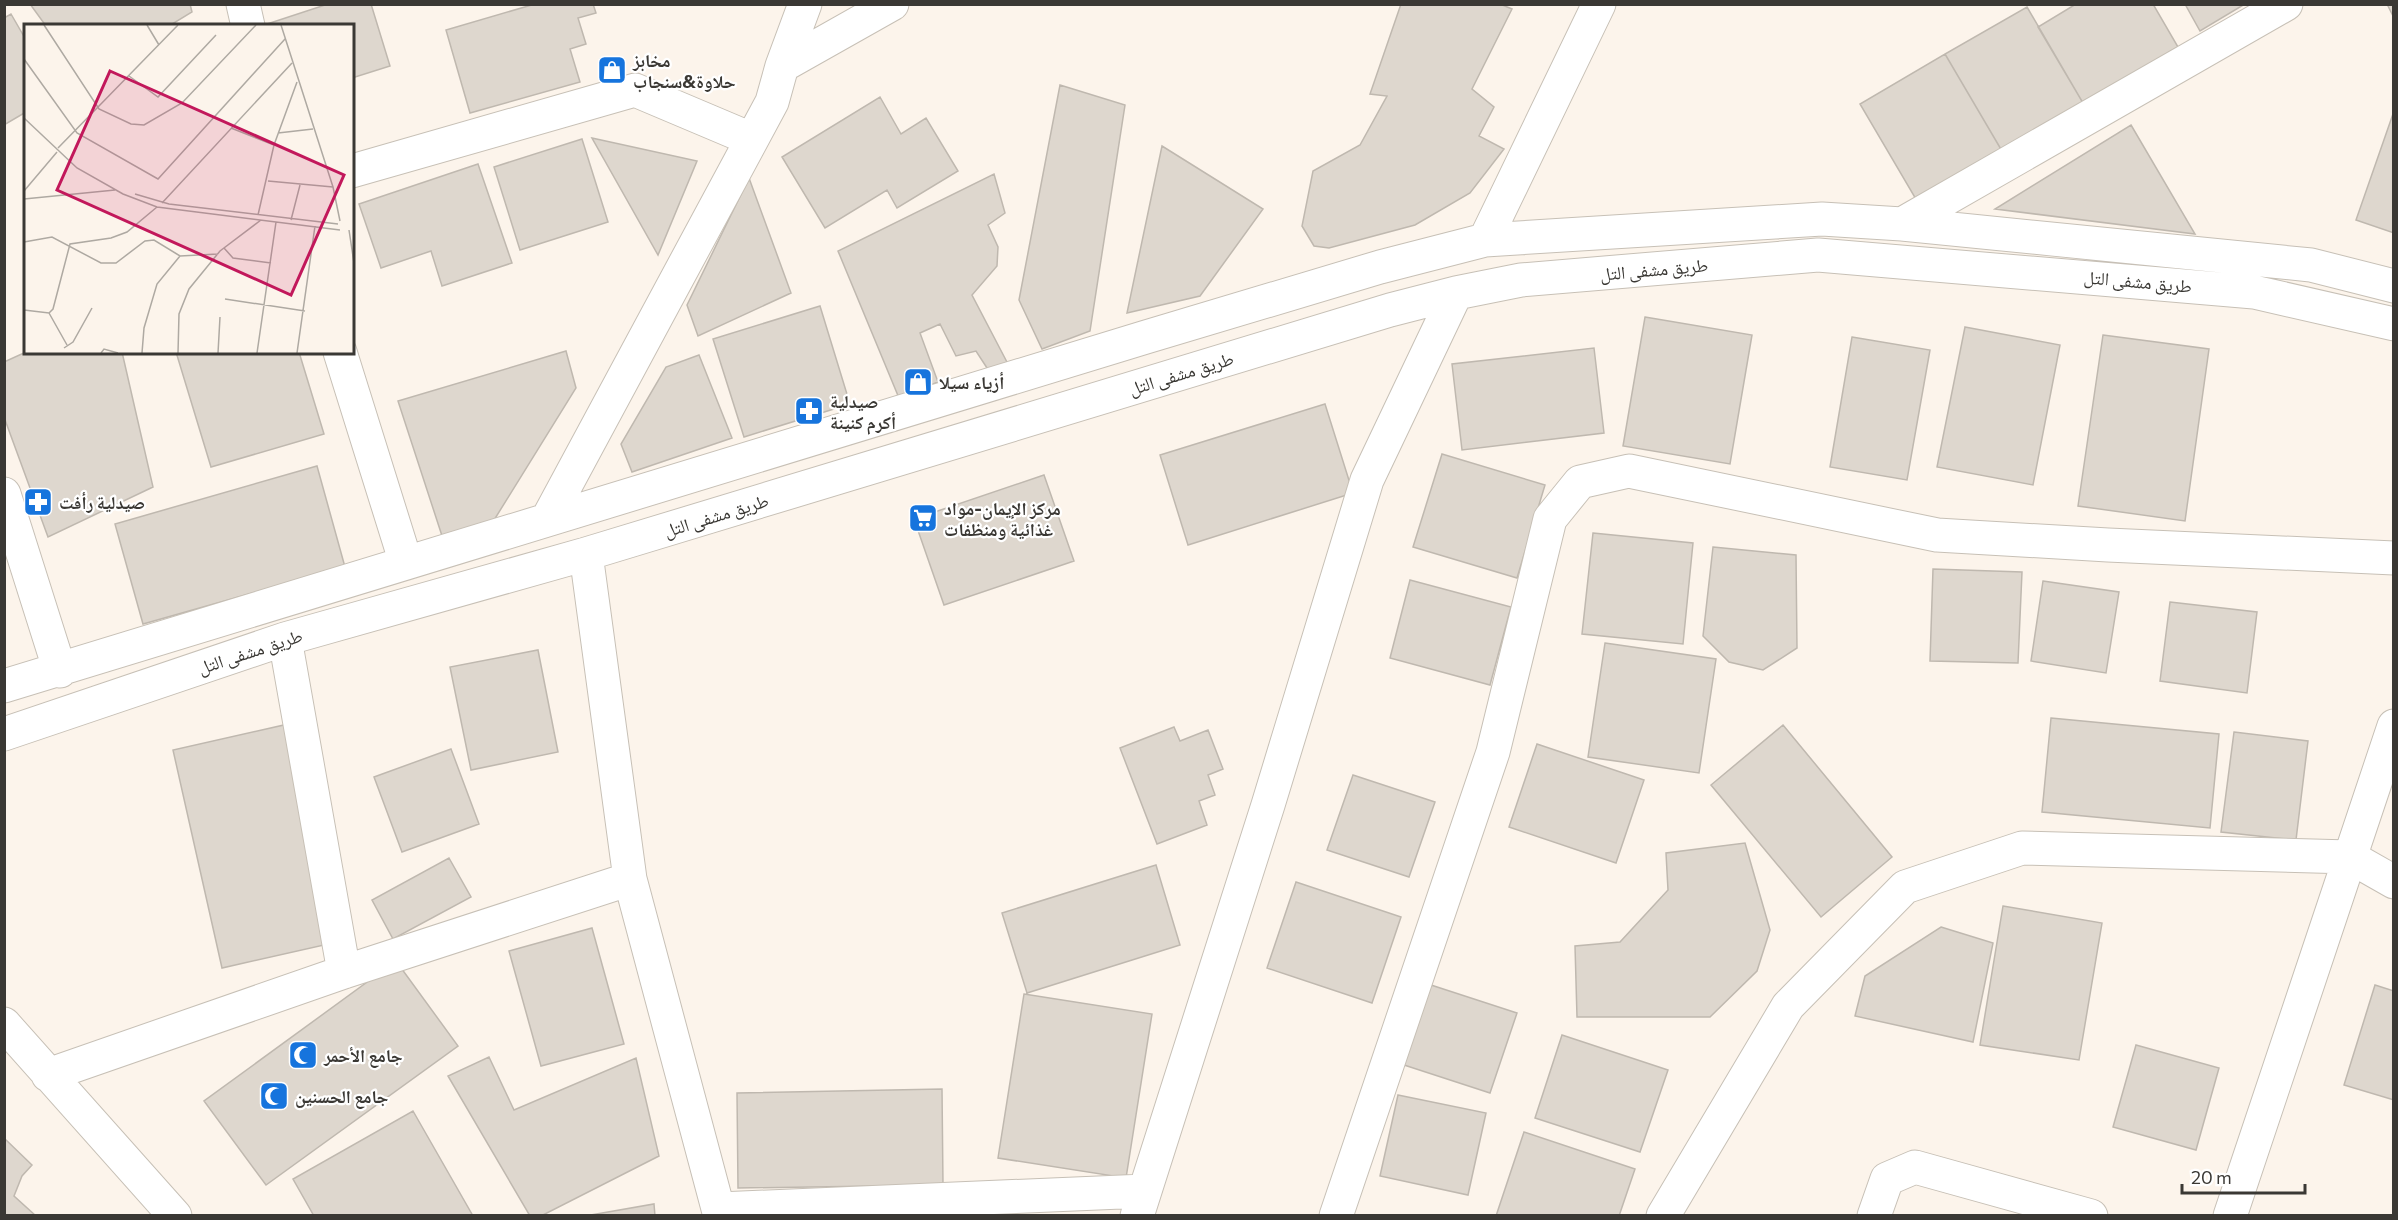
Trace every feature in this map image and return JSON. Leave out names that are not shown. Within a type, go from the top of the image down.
[{"type":"street","points":[[243,4],[248,24]]},
{"type":"street","points":[[547,520],[772,102],[782,66],[805,4]]},
{"type":"street","points":[[782,66],[892,4]]},
{"type":"street","points":[[1485,240],[1599,4]]},
{"type":"street","points":[[1902,224],[2286,4]]},
{"type":"street","points":[[354,170],[635,90],[751,139]]},
{"type":"street","name":"طريق مشفى التل","points":[[4,686],[60,671],[1179,327],[1380,267],[1485,240],[1822,219],[1902,224],[2311,265],[2394,286]]},
{"type":"street","name":"طريق مشفى التل","points":[[4,734],[285,639],[586,554],[1390,310],[1456,293],[1521,280],[1818,255],[2254,292],[2394,324]]},
{"type":"street","points":[[586,554],[630,879],[720,1212],[1141,1203],[1268,805],[1367,480],[1456,293]]},
{"type":"street","points":[[341,354],[406,563]]},
{"type":"street","points":[[1336,1215],[1493,752],[1550,519],[1580,482],[1629,471],[1937,535],[2394,558]]},
{"type":"street","points":[[4,494],[60,671]]},
{"type":"street","points":[[285,639],[344,972]]},
{"type":"street","points":[[2230,1215],[2394,726]]},
{"type":"street","points":[[1663,1215],[1788,1006],[1905,887],[2022,848],[2350,857],[2394,882]]},
{"type":"street","points":[[48,1075],[344,972],[630,879]]},
{"type":"street","points":[[4,1024],[175,1215]]},
{"type":"street","points":[[1874,1215],[1887,1179],[1915,1167],[2091,1215]]},
{"type":"building","points":[[30,4],[190,4],[192,12],[172,24],[45,24]]},
{"type":"building","points":[[328,4],[371,4],[390,66],[354,77],[354,24],[267,24]]},
{"type":"building","points":[[535,4],[593,4],[596,13],[578,18],[586,44],[570,49],[580,82],[470,113],[446,30]]},
{"type":"building","points":[[1401,4],[1500,4],[1512,9],[1472,89],[1494,107],[1479,136],[1504,149],[1470,193],[1415,225],[1329,248],[1314,246],[1302,226],[1313,171],[1360,145],[1387,96],[1370,94]]},
{"type":"building","points":[[2076,4],[2153,4],[2178,47],[2083,103],[2038,27]]},
{"type":"building","points":[[2185,4],[2245,4],[2200,31]]},
{"type":"building","points":[[2387,4],[2394,4],[2394,18]]},
{"type":"building","points":[[2027,7],[2083,103],[2002,151],[1945,54]]},
{"type":"building","points":[[11,14],[24,37],[24,113],[4,125],[4,18]]},
{"type":"building","points":[[1945,54],[2002,151],[1917,201],[1860,104]]},
{"type":"building","points":[[1060,85],[1125,105],[1090,331],[1042,349],[1019,300]]},
{"type":"building","points":[[880,97],[901,134],[926,118],[958,171],[897,208],[887,190],[825,228],[782,157]]},
{"type":"building","points":[[2394,111],[2394,233],[2356,220]]},
{"type":"building","points":[[2131,125],[2195,234],[1995,209]]},
{"type":"building","points":[[592,138],[697,161],[658,255]]},
{"type":"building","points":[[582,139],[608,222],[520,250],[494,167]]},
{"type":"building","points":[[1162,146],[1263,209],[1200,296],[1127,313]]},
{"type":"building","points":[[478,164],[512,263],[442,286],[431,251],[381,268],[359,204]]},
{"type":"building","points":[[994,174],[1005,213],[988,225],[998,247],[997,266],[972,295],[1008,364],[989,371],[976,351],[956,356],[940,324],[920,333],[938,382],[899,398],[838,251]]},
{"type":"building","points":[[749,178],[791,293],[698,336],[687,305]]},
{"type":"building","points":[[820,306],[850,404],[744,437],[713,339]]},
{"type":"building","points":[[1645,317],[1752,335],[1730,464],[1623,446]]},
{"type":"building","points":[[1965,327],[2060,345],[2033,485],[1937,467]]},
{"type":"building","points":[[2103,335],[2209,349],[2185,521],[2078,506]]},
{"type":"building","points":[[1852,337],[1930,350],[1907,480],[1830,467]]},
{"type":"building","points":[[1594,348],[1604,433],[1462,450],[1452,364]]},
{"type":"building","points":[[566,351],[576,388],[486,533],[445,545],[398,401]]},
{"type":"building","points":[[24,353],[122,354],[153,487],[48,537],[4,417],[4,362]]},
{"type":"building","points":[[177,354],[300,354],[324,434],[211,467]]},
{"type":"building","points":[[699,355],[732,438],[632,472],[621,444],[666,367]]},
{"type":"building","points":[[1325,404],[1353,493],[1188,545],[1160,455]]},
{"type":"building","points":[[1442,454],[1545,485],[1517,578],[1413,547]]},
{"type":"building","points":[[317,466],[345,567],[143,624],[115,524]]},
{"type":"building","points":[[1044,475],[1074,561],[944,605],[914,519]]},
{"type":"building","points":[[1593,533],[1693,543],[1683,644],[1582,634]]},
{"type":"building","points":[[1713,547],[1796,555],[1797,648],[1763,670],[1729,662],[1703,636]]},
{"type":"building","points":[[1933,569],[2022,572],[2018,663],[1930,661]]},
{"type":"building","points":[[1410,580],[1511,607],[1490,685],[1390,658]]},
{"type":"building","points":[[2043,581],[2119,592],[2106,673],[2031,661]]},
{"type":"building","points":[[2170,602],[2257,612],[2247,693],[2160,681]]},
{"type":"building","points":[[1605,643],[1716,659],[1699,773],[1588,757]]},
{"type":"building","points":[[538,650],[558,752],[471,770],[450,667]]},
{"type":"building","points":[[2051,718],[2219,734],[2210,828],[2042,812]]},
{"type":"building","points":[[284,725],[333,943],[222,968],[173,750]]},
{"type":"building","points":[[1783,725],[1892,857],[1821,917],[1711,785]]},
{"type":"building","points":[[1174,727],[1180,741],[1208,730],[1223,769],[1208,775],[1215,795],[1199,801],[1207,825],[1157,844],[1120,748]]},
{"type":"building","points":[[2234,732],[2308,741],[2296,840],[2221,832]]},
{"type":"building","points":[[1537,744],[1644,780],[1616,863],[1509,827]]},
{"type":"building","points":[[451,749],[479,824],[402,852],[374,777]]},
{"type":"building","points":[[1353,775],[1435,802],[1409,877],[1327,850]]},
{"type":"building","points":[[1745,843],[1770,930],[1757,971],[1710,1017],[1577,1017],[1575,946],[1620,942],[1668,890],[1666,853]]},
{"type":"building","points":[[449,858],[471,897],[393,939],[372,900]]},
{"type":"building","points":[[1156,865],[1180,945],[1027,993],[1002,913]]},
{"type":"building","points":[[1296,882],[1401,917],[1372,1003],[1267,968]]},
{"type":"building","points":[[2003,906],[2102,923],[2079,1060],[1980,1045]]},
{"type":"building","points":[[1941,927],[1993,943],[1973,1042],[1855,1016],[1865,976]]},
{"type":"building","points":[[592,928],[624,1044],[541,1066],[509,951]]},
{"type":"building","points":[[396,961],[458,1046],[266,1185],[204,1101]]},
{"type":"building","points":[[1431,985],[1517,1013],[1490,1093],[1404,1065]]},
{"type":"building","points":[[2375,985],[2394,991],[2394,1100],[2344,1085]]},
{"type":"building","points":[[1024,994],[1152,1014],[1126,1178],[998,1158]]},
{"type":"building","points":[[1562,1035],[1668,1070],[1640,1152],[1535,1118]]},
{"type":"building","points":[[2136,1045],[2219,1068],[2196,1150],[2113,1127]]},
{"type":"building","points":[[489,1057],[514,1110],[636,1058],[659,1156],[541,1216],[530,1216],[448,1076]]},
{"type":"building","points":[[942,1089],[943,1185],[738,1188],[737,1093]]},
{"type":"building","points":[[1398,1095],[1486,1113],[1468,1195],[1380,1176]]},
{"type":"building","points":[[413,1111],[473,1216],[314,1216],[293,1179]]},
{"type":"building","points":[[1524,1132],[1635,1169],[1619,1216],[1496,1216]]},
{"type":"building","points":[[4,1138],[32,1165],[22,1176],[14,1196],[36,1216],[4,1216]]},
{"type":"building","points":[[654,1204],[655,1216],[585,1216]]},
{"type":"place","name":"مخابز حلاوة&سنجاب","points":[[612,70]]},
{"type":"place","name":"أزياء سيلا","points":[[918,382]]},
{"type":"place","name":"صيدلية أكرم كنينة","points":[[809,411]]},
{"type":"place","name":"صيدلية رأفت","points":[[38,502]]},
{"type":"place","name":"مركز الإيمان-مواد غذائية ومنظفات","points":[[923,518]]},
{"type":"place","name":"جامع الأحمر","points":[[303,1055]]},
{"type":"place","name":"جامع الحسنين","points":[[274,1096]]}]
